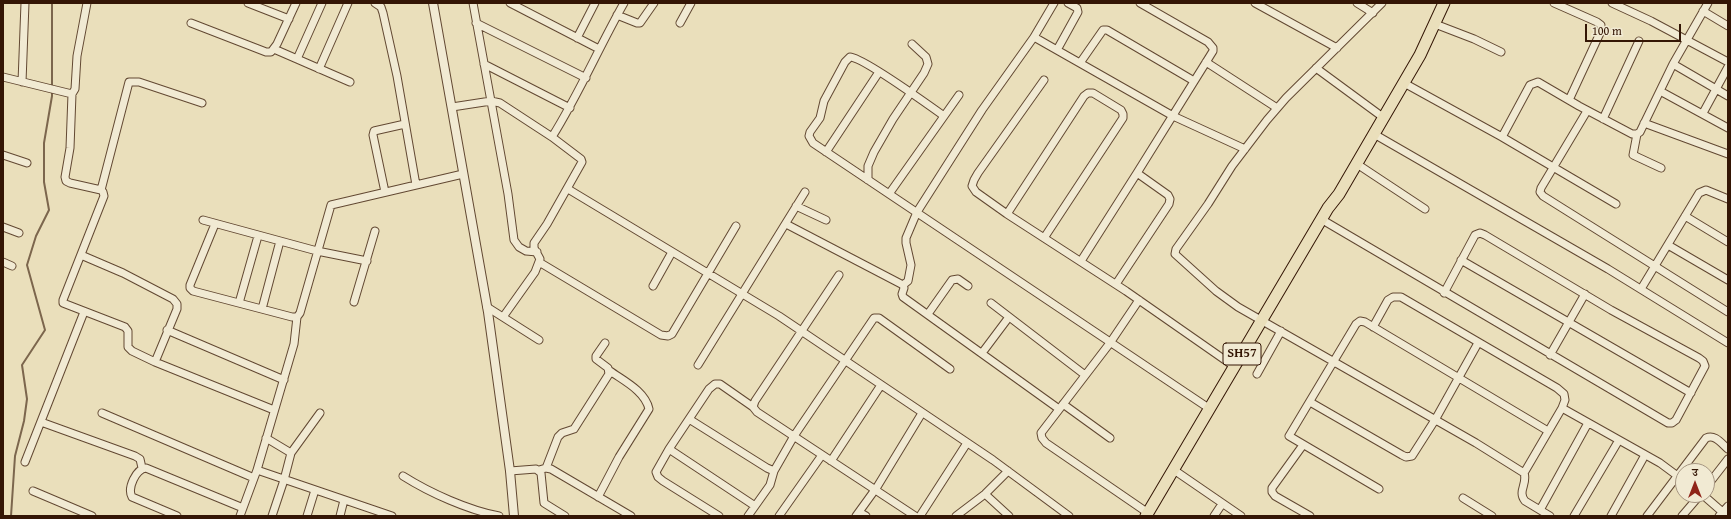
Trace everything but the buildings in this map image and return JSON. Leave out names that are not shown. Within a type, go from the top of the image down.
[{"type":"main road","name":"SH57","points":[[1188,450],[1235,366],[1264,322],[1328,208],[1339,194],[1384,118],[1420,55],[1444,3]]},
{"type":"main road","name":"SH57","points":[[1149,515],[1264,322],[1326,222],[1337,203],[1339,194]]},
{"type":"street","points":[[22,82],[25,3]]},
{"type":"street","points":[[87,3],[77,56],[75,89],[72,94],[70,148],[65,177],[66,181],[70,183],[101,190],[104,192],[104,196],[63,300],[63,304],[125,327],[128,331],[128,347],[132,351],[155,362],[274,410]]},
{"type":"street","points":[[248,3],[289,19]]},
{"type":"street","points":[[191,22],[266,52],[271,52],[274,49],[296,3]]},
{"type":"street","points":[[297,59],[322,3]]},
{"type":"street","points":[[319,69],[348,3]]},
{"type":"street","points":[[433,3],[487,306],[510,471],[514,516]]},
{"type":"street","points":[[473,3],[508,194],[514,240],[519,247],[526,251],[537,252]]},
{"type":"street","points":[[510,3],[599,49]]},
{"type":"street","points":[[577,38],[595,3]]},
{"type":"street","points":[[552,137],[570,108],[624,3]]},
{"type":"street","points":[[617,15],[640,23],[654,3]]},
{"type":"street","points":[[680,22],[691,3]]},
{"type":"street","points":[[903,285],[908,282],[910,269],[906,238],[917,212],[982,110],[1034,37],[1054,3]]},
{"type":"street","points":[[1057,50],[1078,12],[1077,8],[1068,3]]},
{"type":"street","points":[[1081,261],[1213,51],[1212,45],[1140,3]]},
{"type":"street","points":[[1255,3],[1337,48]]},
{"type":"street","points":[[1357,3],[1373,13]]},
{"type":"street","points":[[1382,3],[1277,108],[1245,149],[1176,249],[1176,254],[1216,291],[1264,322],[1524,473],[1526,478],[1521,495],[1525,501],[1550,516]]},
{"type":"street","points":[[1554,3],[1601,25],[1601,31],[1569,100]]},
{"type":"street","points":[[1612,3],[1728,62]]},
{"type":"street","points":[[1661,168],[1634,157],[1633,155],[1637,134],[1640,132],[1686,40],[1708,3]]},
{"type":"street","points":[[379,4],[397,76],[416,185]]},
{"type":"street","points":[[1703,11],[1728,26]]},
{"type":"street","points":[[476,23],[586,78]]},
{"type":"street","points":[[1435,24],[1474,39],[1501,52]]},
{"type":"street","points":[[1080,63],[1103,30],[1107,30],[1194,81]]},
{"type":"street","points":[[1034,37],[1173,116],[1245,149]]},
{"type":"street","points":[[1603,119],[1640,41]]},
{"type":"street","points":[[868,180],[868,166],[874,152],[928,64],[926,57],[912,44]]},
{"type":"street","points":[[274,49],[350,82]]},
{"type":"street","points":[[944,116],[879,72],[853,57],[850,57],[845,62],[824,101],[820,118],[810,132],[809,136],[813,144],[1210,409]]},
{"type":"street","points":[[1206,62],[1277,108]]},
{"type":"street","points":[[484,64],[570,108]]},
{"type":"street","points":[[1673,64],[1728,96]]},
{"type":"street","points":[[1702,113],[1728,67]]},
{"type":"street","points":[[1316,68],[1384,118]]},
{"type":"street","points":[[826,152],[879,72]]},
{"type":"street","points":[[3,77],[72,94]]},
{"type":"street","points":[[1044,80],[974,180],[972,186],[976,192],[1007,214],[1116,284],[1235,366]]},
{"type":"street","points":[[101,190],[129,82],[139,82],[202,103]]},
{"type":"street","points":[[1502,137],[1530,85],[1534,82],[1538,82],[1587,111],[1632,134],[1637,134]]},
{"type":"street","points":[[1404,83],[1502,137],[1616,204]]},
{"type":"street","points":[[1660,91],[1728,128]]},
{"type":"street","points":[[1007,214],[1084,96],[1088,93],[1093,93],[1120,110],[1123,114],[1123,118],[1044,238]]},
{"type":"street","points":[[889,194],[959,95]]},
{"type":"street","points":[[452,107],[491,101],[500,103],[552,137],[582,162],[568,189],[534,243],[534,248],[539,256],[539,262],[535,272],[504,317]]},
{"type":"street","points":[[1587,111],[1540,192],[1543,196],[1728,312]]},
{"type":"street","points":[[1644,123],[1728,154]]},
{"type":"street","points":[[386,192],[373,135],[374,131],[405,124]]},
{"type":"street","points":[[1374,134],[1641,289],[1728,343]]},
{"type":"street","points":[[3,155],[27,163]]},
{"type":"street","points":[[1357,164],[1425,208]]},
{"type":"street","points":[[1116,284],[1169,204],[1170,199],[1168,195],[1137,173]]},
{"type":"street","points":[[240,516],[255,474],[284,380],[294,344],[296,317],[300,313],[332,204],[463,174]]},
{"type":"street","points":[[568,189],[801,331],[1008,471],[1069,516]]},
{"type":"street","points":[[1641,289],[1701,191],[1710,191],[1728,199]]},
{"type":"street","points":[[698,365],[805,192]]},
{"type":"street","points":[[796,206],[826,220]]},
{"type":"street","points":[[1685,216],[1728,242]]},
{"type":"street","points":[[203,220],[317,251],[366,261]]},
{"type":"street","points":[[1326,222],[1444,293],[1668,423],[1672,423],[1676,420],[1705,366],[1703,361],[1485,235],[1475,235],[1444,293]]},
{"type":"street","points":[[215,224],[190,288],[193,291],[292,318],[296,317]]},
{"type":"street","points":[[786,224],[903,285]]},
{"type":"street","points":[[539,262],[661,335],[668,336],[672,334],[736,226]]},
{"type":"street","points":[[3,227],[19,233]]},
{"type":"street","points":[[354,302],[375,231]]},
{"type":"street","points":[[239,303],[258,236]]},
{"type":"street","points":[[262,309],[280,241]]},
{"type":"street","points":[[1668,245],[1728,280]]},
{"type":"street","points":[[653,286],[672,252]]},
{"type":"street","points":[[81,254],[123,273],[173,299],[177,304],[177,309],[155,362]]},
{"type":"street","points":[[1461,260],[1691,393]]},
{"type":"street","points":[[3,262],[12,266]]},
{"type":"street","points":[[753,407],[755,401],[839,275]]},
{"type":"street","points":[[928,314],[952,280],[958,279],[968,286]]},
{"type":"street","points":[[903,285],[903,297],[1110,438]]},
{"type":"street","points":[[1550,355],[1585,294]]},
{"type":"street","points":[[1373,327],[1388,300],[1393,297],[1401,297],[1557,388],[1564,394],[1565,400],[1562,408],[1524,473]]},
{"type":"street","points":[[1139,300],[1110,343],[1041,433],[1042,438],[1046,443],[1149,515]]},
{"type":"street","points":[[991,303],[1085,375]]},
{"type":"street","points":[[487,306],[539,340]]},
{"type":"street","points":[[25,462],[84,312]]},
{"type":"street","points":[[982,352],[1009,316]]},
{"type":"street","points":[[748,516],[770,485],[774,471],[794,436],[874,318],[879,318],[950,369]]},
{"type":"street","points":[[1379,489],[1289,436],[1333,361],[1356,324],[1360,321],[1365,322],[1548,431]]},
{"type":"street","points":[[167,330],[284,380]]},
{"type":"street","points":[[1257,374],[1281,331]]},
{"type":"street","points":[[598,497],[619,457],[650,409],[640,393],[596,359],[596,356],[605,342]]},
{"type":"street","points":[[1310,402],[1406,457],[1413,454],[1435,420],[1478,343]]},
{"type":"street","points":[[546,468],[558,437],[562,433],[574,429],[610,371]]},
{"type":"street","points":[[719,516],[658,477],[656,472],[669,449],[709,389],[714,384],[720,384],[753,407],[757,412],[914,516]]},
{"type":"street","points":[[831,461],[881,385]]},
{"type":"street","points":[[1562,408],[1675,474]]},
{"type":"street","points":[[102,413],[255,474],[284,480],[344,500],[374,513],[392,516]]},
{"type":"street","points":[[272,516],[291,453],[320,413]]},
{"type":"street","points":[[866,516],[858,514],[875,490],[922,413]]},
{"type":"street","points":[[689,419],[774,471]]},
{"type":"street","points":[[41,422],[134,456],[140,459],[142,468]]},
{"type":"street","points":[[1540,510],[1588,423]]},
{"type":"street","points":[[1689,463],[1706,438],[1711,436],[1728,449]]},
{"type":"street","points":[[266,438],[291,453]]},
{"type":"street","points":[[1574,516],[1618,440]]},
{"type":"street","points":[[920,516],[967,443]]},
{"type":"street","points":[[1303,445],[1272,488],[1272,492],[1275,496],[1310,516]]},
{"type":"street","points":[[669,449],[755,506]]},
{"type":"street","points":[[779,516],[822,455]]},
{"type":"street","points":[[1611,516],[1645,455]]},
{"type":"street","points":[[1715,476],[1728,460]]},
{"type":"street","points":[[177,516],[132,497],[129,493],[130,487],[138,471],[142,468],[146,468],[243,508]]},
{"type":"street","points":[[510,471],[539,470],[546,468],[631,516]]},
{"type":"street","points":[[539,470],[541,473],[544,503],[565,516]]},
{"type":"street","points":[[956,516],[985,494],[1008,471]]},
{"type":"street","points":[[1176,471],[1241,516]]},
{"type":"street","points":[[403,476],[433,492],[489,514],[500,516]]},
{"type":"street","points":[[1646,516],[1675,483]]},
{"type":"street","points":[[307,516],[315,490]]},
{"type":"street","points":[[33,491],[92,516]]},
{"type":"street","points":[[985,494],[1009,516]]},
{"type":"street","points":[[1463,498],[1492,516]]},
{"type":"street","points":[[340,516],[344,500]]},
{"type":"street","points":[[1682,516],[1693,503]]},
{"type":"street","points":[[1711,503],[1723,515],[1728,506]]},
{"type":"street","points":[[1214,516],[1222,504]]},
{"type":"waterway","points":[[11,516],[15,456],[24,421],[27,399],[22,365],[45,330],[27,265],[36,236],[49,210],[44,182],[44,143],[52,96],[52,3]]}]
